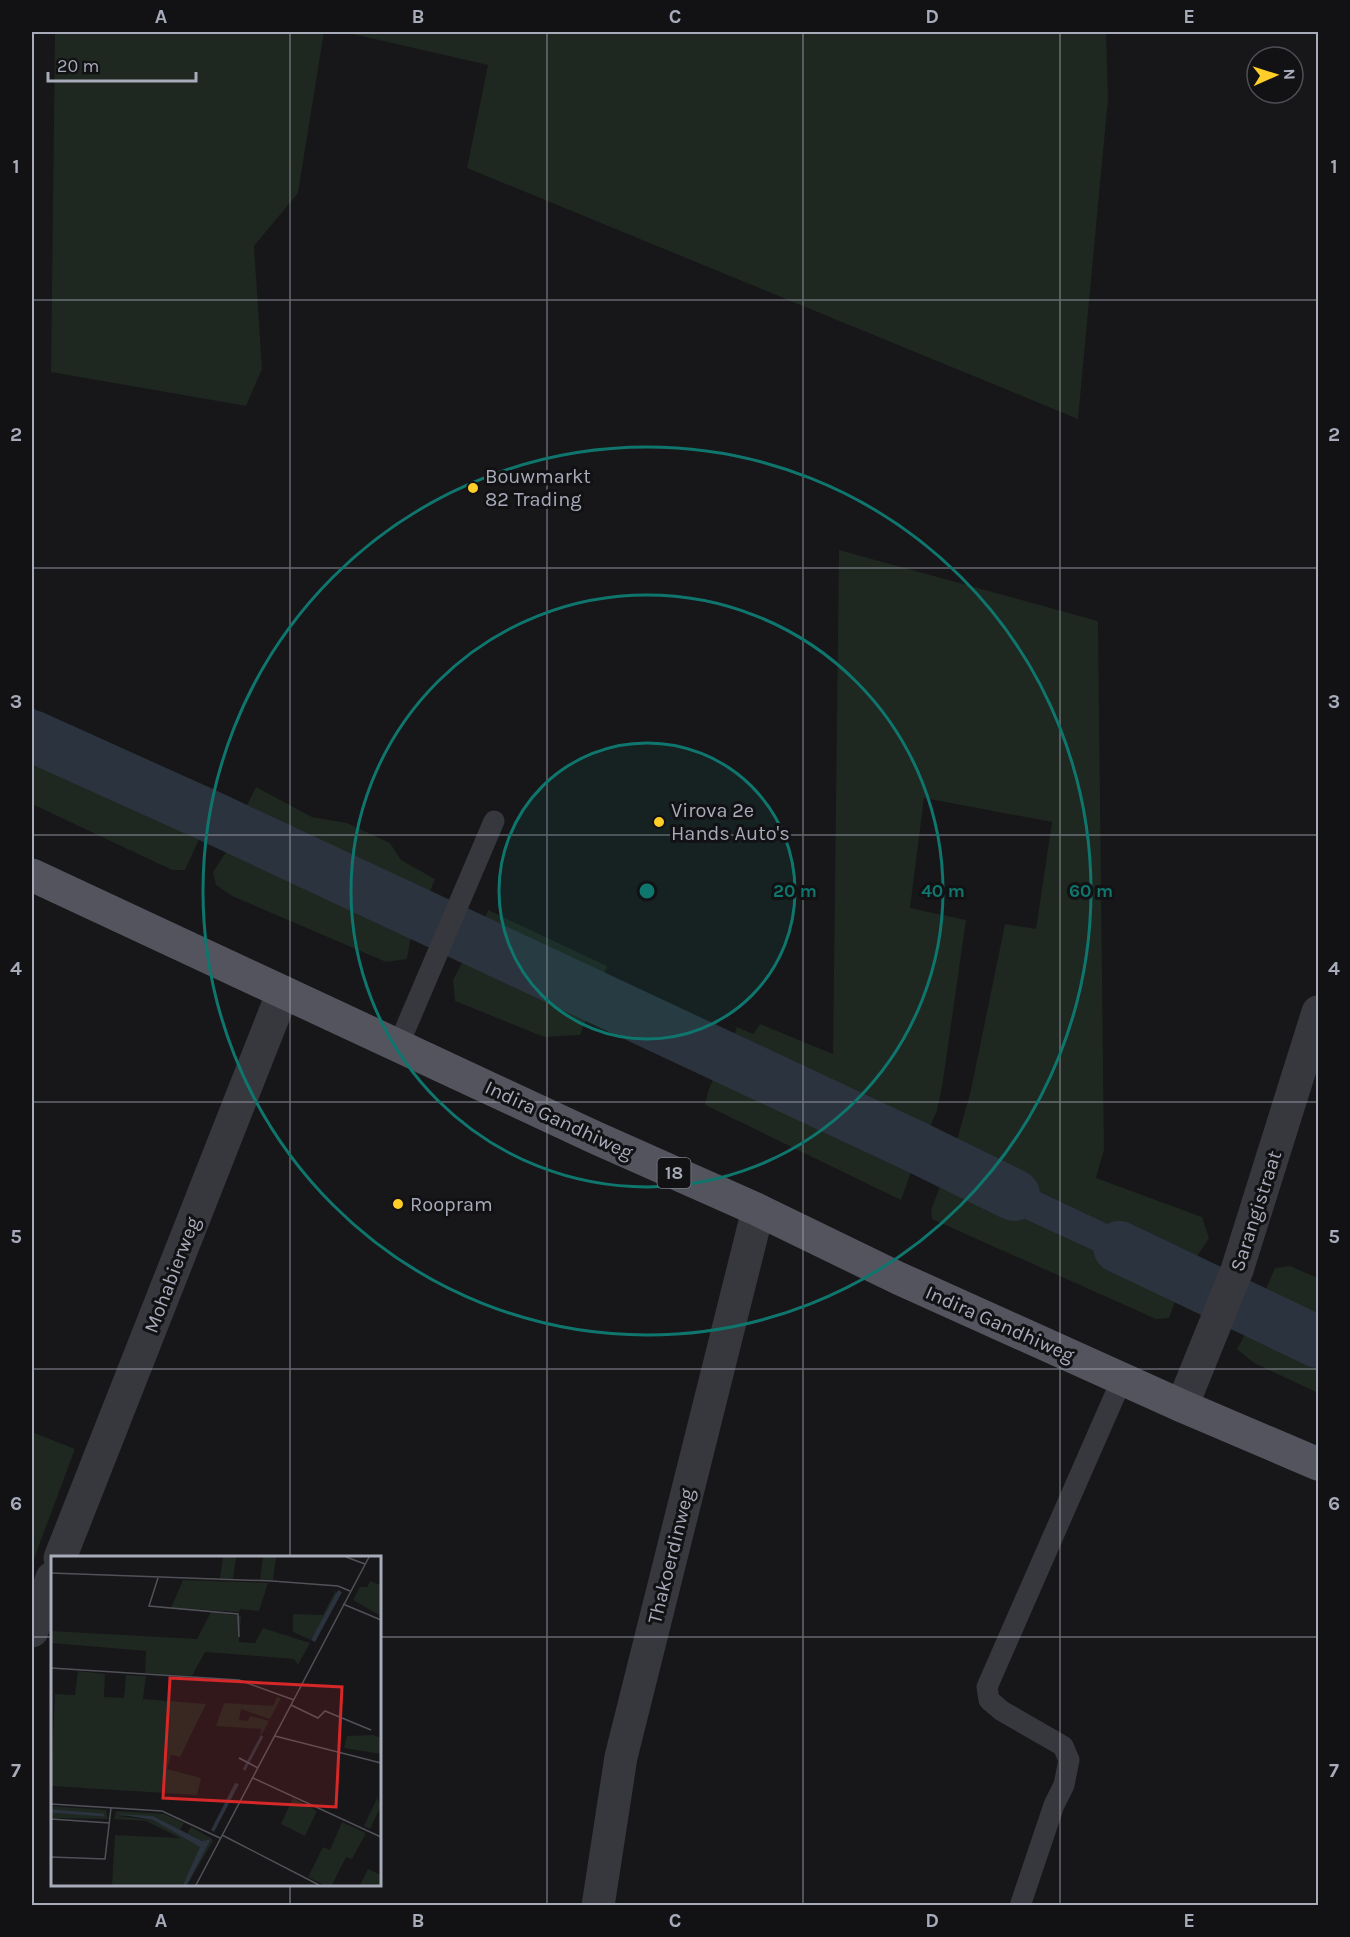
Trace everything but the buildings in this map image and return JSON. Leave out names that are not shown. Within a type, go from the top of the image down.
[{"type":"main road","name":"Indira Gandhiweg","points":[[32,874],[594,1137],[758,1210],[898,1278],[1182,1406],[1318,1464]]},
{"type":"street","name":"Mohabierweg","points":[[60,1556],[283,992]]},
{"type":"street","name":"Sarangistraat","points":[[1182,1406],[1237,1270],[1318,1012]]},
{"type":"street","name":"Thakoerdinweg","points":[[598,1905],[621,1757],[758,1210]]},
{"type":"street","points":[[32,1631],[51,1581]]},
{"type":"lane","points":[[398,1046],[494,821]]},
{"type":"lane","points":[[1020,1905],[1054,1805],[1064,1785],[1069,1760],[1063,1746],[1002,1711],[989,1700],[987,1687],[1122,1379]]},
{"type":"shaded area","points":[[55,32],[324,32],[298,193],[254,246],[262,369],[246,406],[51,372]]},
{"type":"shaded area","points":[[344,32],[1106,32],[1108,99],[1078,419],[467,168],[488,65]]},
{"type":"shaded area","points":[[839,550],[1098,621],[1104,1150],[1096,1178],[1202,1217],[1209,1238],[1192,1264],[954,1151],[971,1090],[1005,924],[1036,929],[1052,822],[924,798],[910,908],[966,920],[943,1081],[937,1111],[927,1133],[920,1123],[753,1051],[731,1045],[737,1027],[753,1034],[760,1024],[833,1054]]},
{"type":"shaded area","points":[[32,707],[64,731],[116,758],[160,767],[211,793],[216,802],[199,839],[32,761]]},
{"type":"shaded area","points":[[32,761],[199,839],[185,870],[172,870],[32,804]]},
{"type":"shaded area","points":[[256,787],[312,817],[347,823],[390,843],[401,860],[435,879],[428,897],[246,807]]},
{"type":"shaded area","points":[[246,807],[428,897],[411,936],[228,849]]},
{"type":"shaded area","points":[[228,849],[411,936],[407,959],[386,962],[232,896],[216,885],[213,872]]},
{"type":"shaded area","points":[[488,910],[607,966],[580,1035],[544,1037],[455,1001],[453,980],[464,959],[575,1011],[593,972],[483,922]]},
{"type":"shaded area","points":[[483,922],[593,972],[576,1011],[464,959]]},
{"type":"shaded area","points":[[731,1045],[753,1051],[920,1123],[927,1133],[915,1161],[894,1155],[718,1068]]},
{"type":"shaded area","points":[[718,1068],[894,1154],[915,1161],[901,1200],[705,1105]]},
{"type":"shaded area","points":[[954,1151],[1192,1264],[1179,1290],[942,1181]]},
{"type":"shaded area","points":[[942,1181],[1179,1290],[1169,1318],[1156,1319],[932,1219],[931,1210]]},
{"type":"shaded area","points":[[1290,1266],[1318,1278],[1318,1319],[1297,1310],[1261,1301],[1275,1268]]},
{"type":"shaded area","points":[[1261,1301],[1297,1310],[1318,1319],[1318,1355],[1250,1325]]},
{"type":"shaded area","points":[[1250,1325],[1318,1355],[1318,1393],[1254,1363],[1237,1349]]},
{"type":"shaded area","points":[[32,1432],[75,1449],[32,1564]]},
{"type":"waterway","points":[[32,736],[205,814],[1014,1195]]},
{"type":"waterway","points":[[1119,1247],[1318,1342]]},
{"type":"place","name":"Bouwmarkt 82 Trading","points":[[473,488]]},
{"type":"place","name":"Virova 2e Hands Auto's","points":[[659,822]]},
{"type":"place","name":"Roopram","points":[[398,1204]]}]
